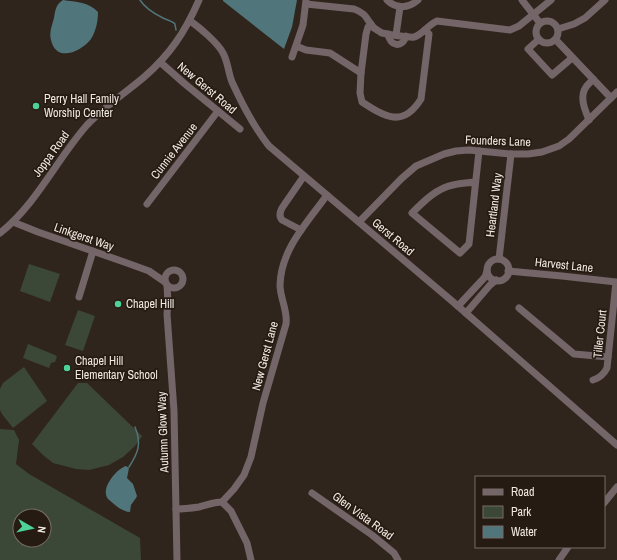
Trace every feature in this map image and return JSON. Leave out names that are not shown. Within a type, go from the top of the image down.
[{"type":"street","name":"Joppa Road","points":[[0,233],[13,222],[24,209],[88,124],[160,62],[177,42],[190,21],[200,0]]},
{"type":"street","points":[[387,0],[400,7],[412,5],[418,0]]},
{"type":"street","points":[[522,0],[540,23]]},
{"type":"street","points":[[292,57],[302,25],[306,2],[354,9],[365,15],[374,28],[381,33],[414,37],[437,21],[510,30],[519,26],[551,0]]},
{"type":"street","points":[[558,28],[574,24],[585,18],[606,0]]},
{"type":"street","points":[[396,35],[400,7]]},
{"type":"street","name":"Gerst Road","points":[[190,21],[206,33],[220,48],[232,82],[248,114],[261,136],[269,146],[458,306],[617,445]]},
{"type":"street","points":[[543,21],[550,21],[556,25],[558,32],[556,40],[549,43],[542,42],[539,39],[536,29],[540,23],[543,21]]},
{"type":"street","points":[[371,24],[368,27],[366,34],[361,73],[360,93],[362,102],[383,115],[397,117],[403,117],[408,114],[415,108],[421,99],[428,34],[425,30]]},
{"type":"street","points":[[388,34],[393,44],[403,42],[406,36]]},
{"type":"street","points":[[539,39],[528,48],[552,75],[572,58]]},
{"type":"street","points":[[556,40],[611,98]]},
{"type":"street","points":[[296,46],[306,50],[330,53],[361,73]]},
{"type":"street","name":"New Gerst Road","points":[[160,62],[240,129]]},
{"type":"street","points":[[589,120],[583,105],[583,97],[585,88],[593,79]]},
{"type":"street","name":"Founders Lane","points":[[358,222],[400,179],[416,166],[444,154],[463,151],[528,154],[542,152],[559,146],[569,140],[617,92]]},
{"type":"street","name":"Cunnie Avenue","points":[[147,204],[218,112]]},
{"type":"street","points":[[475,182],[453,184],[441,189],[412,212],[460,253],[469,244],[479,151]]},
{"type":"street","name":"Heartland Way","points":[[499,259],[511,154]]},
{"type":"street","points":[[301,230],[282,220],[280,216],[281,208],[304,176]]},
{"type":"street","name":"New Gerst Lane","points":[[222,502],[244,475],[251,458],[263,403],[286,324],[286,313],[280,283],[286,256],[301,230],[327,196]]},
{"type":"street","name":"Linkgerst Way","points":[[13,222],[149,271],[166,283]]},
{"type":"street","points":[[79,297],[93,251]]},
{"type":"street","points":[[458,306],[485,277],[490,262],[499,259],[504,261],[507,264],[508,271],[506,277],[496,280],[490,285],[466,313]]},
{"type":"street","points":[[176,270],[181,273],[184,278],[183,283],[179,287],[171,288],[166,283],[165,277],[168,272],[176,270]]},
{"type":"street","name":"Linkgerst Way","points":[[149,271],[168,272]]},
{"type":"street","points":[[487,271],[490,277],[496,280]]},
{"type":"street","name":"Harvest Lane","points":[[508,271],[616,282]]},
{"type":"street","name":"Tiller Court","points":[[593,380],[599,378],[607,368],[616,282]]},
{"type":"street","name":"Autumn Glow Way","points":[[166,283],[174,411],[177,560]]},
{"type":"street","name":"Autumn Glow Way","points":[[168,303],[176,288]]},
{"type":"street","points":[[520,308],[574,354],[608,357]]},
{"type":"street","points":[[605,502],[617,487]]},
{"type":"street","name":"Glen Vista Road","points":[[312,493],[372,535],[394,553],[398,560]]},
{"type":"street","points":[[176,509],[195,508],[206,506],[215,502],[222,502],[231,510],[247,543],[251,560]]},
{"type":"street","points":[[559,560],[567,548]]},
{"type":"green space","points":[[29,264],[60,274],[50,302],[20,291]]},
{"type":"green space","points":[[78,310],[95,316],[83,351],[65,345]]},
{"type":"green space","points":[[28,344],[55,355],[57,357],[55,362],[51,363],[49,368],[23,358]]},
{"type":"green space","points":[[24,367],[47,401],[13,428],[0,410],[0,389],[3,383]]},
{"type":"green space","points":[[78,383],[87,383],[142,436],[135,446],[123,457],[109,465],[89,470],[76,469],[53,463],[32,444]]},
{"type":"green space","points":[[0,429],[14,430],[19,440],[16,464],[29,474],[140,538],[141,560],[0,560]]},
{"type":"water","points":[[63,0],[86,4],[98,12],[98,19],[91,39],[81,48],[69,53],[58,51],[54,47],[50,37],[55,10]]},
{"type":"water","points":[[297,0],[292,27],[284,49],[223,1]]},
{"type":"water","points":[[126,466],[129,468],[127,478],[133,484],[137,496],[131,505],[130,512],[124,511],[118,507],[108,499],[106,495],[106,490],[110,480],[118,471]]},
{"type":"waterway","points":[[140,0],[154,13],[174,23],[176,30]]},
{"type":"waterway","points":[[129,467],[137,453],[139,443],[135,427]]},
{"type":"place","name":"Perry Hall Family Worship Center","points":[[36,106]]},
{"type":"place","name":"Chapel Hill","points":[[118,304]]},
{"type":"place","name":"Chapel Hill Elementary School","points":[[67,368]]}]
